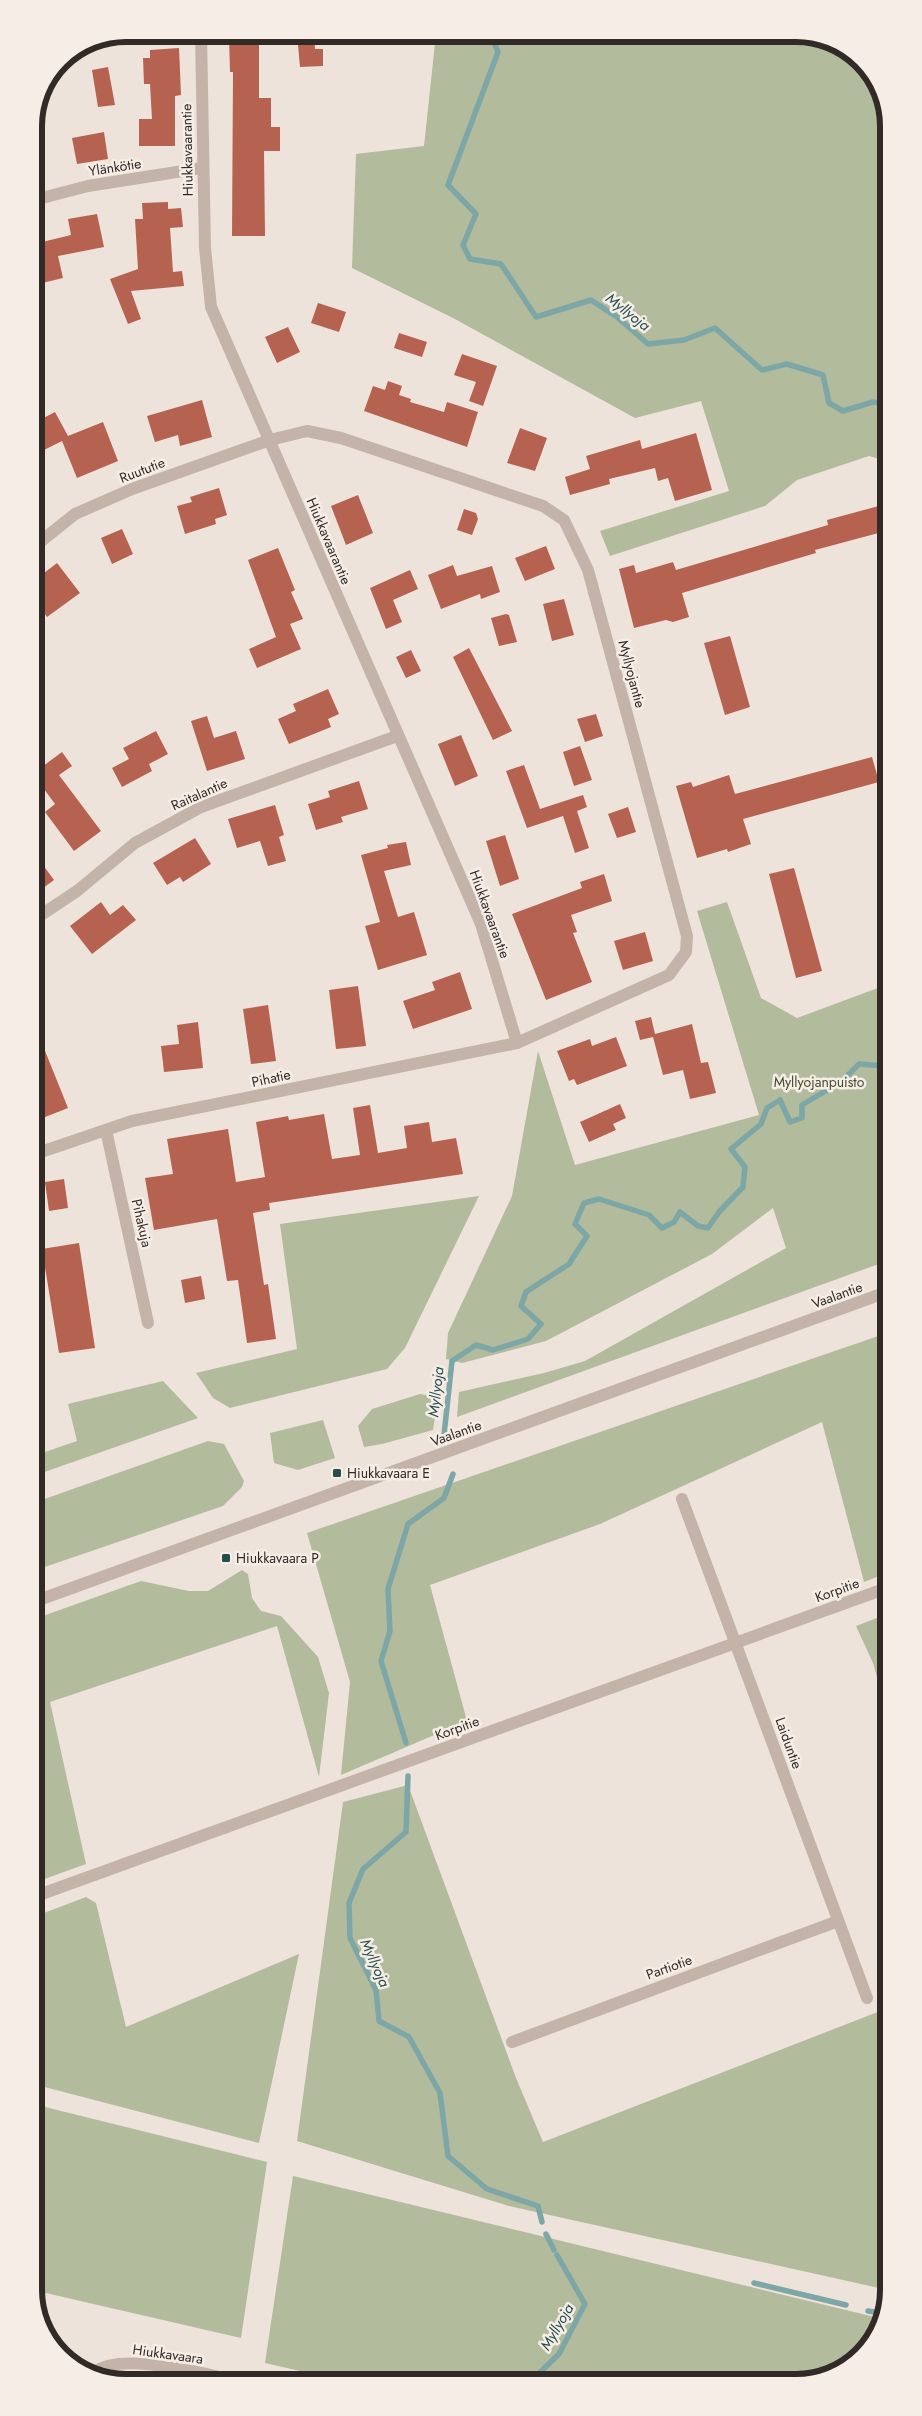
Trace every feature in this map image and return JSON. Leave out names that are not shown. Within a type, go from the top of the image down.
[{"type":"street","name":"Hiukkavaarantie","points":[[201,42],[202,168],[205,248],[211,308],[397,736],[439,824],[481,924],[517,1043]]},
{"type":"street","name":"Ylänkötie","points":[[43,198],[88,186],[202,168]]},
{"type":"street","name":"Myllyojantie","points":[[270,440],[307,431],[341,438],[543,506],[564,520],[588,570],[687,936],[686,952],[669,975],[517,1043]]},
{"type":"street","name":"Ruututie","points":[[43,539],[75,514],[132,489],[270,440]]},
{"type":"street","name":"Raitalantie","points":[[43,914],[77,891],[135,843],[201,807],[397,736]]},
{"type":"street","name":"Pihatie","points":[[43,1151],[132,1121],[517,1043]]},
{"type":"street","name":"Pihakuja","points":[[106,1130],[148,1323]]},
{"type":"street","name":"Vaalantie","points":[[42,1599],[880,1295]]},
{"type":"street","name":"Laiduntie","points":[[682,1499],[867,1998]]},
{"type":"street","name":"Korpitie","points":[[42,1894],[880,1591]]},
{"type":"street","name":"Partiotie","points":[[512,2042],[838,1921]]},
{"type":"street","name":"Hiukkavaara","points":[[99,2369],[118,2362],[157,2365],[193,2373]]},
{"type":"green space","points":[[435,42],[801,43],[828,49],[847,60],[855,67],[871,89],[877,105],[880,126],[880,459],[869,456],[797,480],[765,506],[610,556],[600,531],[729,491],[701,401],[635,418],[453,318],[352,268],[356,154],[424,146]]},
{"type":"green space","name":"Myllyojanpuisto","points":[[727,902],[761,998],[797,1018],[880,987],[880,1264],[457,1417],[459,1392],[544,1373],[585,1361],[786,1248],[773,1208],[712,1254],[546,1341],[462,1363],[446,1359],[448,1333],[512,1196],[538,1051],[575,1165],[759,1115],[697,911]]},
{"type":"green space","points":[[479,1196],[405,1348],[387,1369],[230,1408],[213,1398],[196,1373],[297,1349],[280,1224]]},
{"type":"green space","points":[[880,1335],[880,1576],[864,1582],[822,1422],[600,1524],[430,1585],[467,1721],[341,1775],[350,1682],[307,1533]]},
{"type":"green space","points":[[163,1381],[198,1418],[42,1473],[42,1453],[77,1441],[68,1404]]},
{"type":"green space","points":[[420,1394],[438,1397],[433,1430],[364,1447],[358,1426],[372,1409]]},
{"type":"green space","points":[[323,1420],[335,1458],[298,1470],[274,1463],[270,1433]]},
{"type":"green space","points":[[208,1441],[224,1444],[244,1481],[242,1487],[223,1506],[42,1568],[42,1500]]},
{"type":"green space","points":[[242,1570],[248,1574],[252,1598],[261,1611],[281,1616],[318,1657],[329,1693],[319,1777],[277,1626],[50,1702],[86,1864],[42,1880],[42,1616],[141,1581],[189,1591],[208,1591]]},
{"type":"green space","points":[[880,1617],[880,1688],[873,1663],[856,1626]]},
{"type":"green space","points":[[408,1785],[516,2078],[543,2142],[880,2011],[880,2288],[509,2206],[297,2141],[343,1802]]},
{"type":"green space","points":[[86,1897],[96,1903],[126,2027],[299,1954],[259,2143],[42,2086],[42,1914]]},
{"type":"green space","points":[[42,2106],[267,2162],[241,2338],[42,2292]]},
{"type":"green space","points":[[293,2176],[875,2317],[862,2341],[842,2359],[817,2371],[796,2374],[310,2373],[265,2363]]},
{"type":"building","points":[[229,42],[259,42],[259,98],[271,98],[271,127],[280,127],[280,151],[264,151],[265,236],[232,236],[233,72],[230,72]]},
{"type":"building","points":[[298,42],[315,42],[315,49],[323,49],[323,66],[300,67]]},
{"type":"building","points":[[179,48],[181,95],[175,96],[175,146],[139,146],[139,119],[152,119],[150,84],[144,84],[143,58],[150,58],[150,50]]},
{"type":"building","points":[[108,67],[115,105],[98,107],[92,70]]},
{"type":"building","points":[[104,132],[108,159],[77,164],[72,138]]},
{"type":"building","points":[[168,202],[168,209],[181,208],[183,227],[170,228],[173,272],[182,271],[184,286],[131,291],[141,319],[128,324],[110,279],[138,269],[135,219],[143,219],[142,203]]},
{"type":"building","points":[[97,214],[104,247],[58,256],[63,278],[43,283],[43,242],[71,235],[68,219]]},
{"type":"building","points":[[318,303],[346,312],[339,332],[311,323]]},
{"type":"building","points":[[288,327],[300,352],[277,363],[265,337]]},
{"type":"building","points":[[399,333],[427,342],[422,357],[394,348]]},
{"type":"building","points":[[462,354],[497,366],[483,406],[469,401],[476,382],[454,375]]},
{"type":"building","points":[[388,381],[402,386],[399,395],[411,399],[410,402],[444,412],[447,402],[478,412],[467,447],[364,411],[373,386],[385,390]]},
{"type":"building","points":[[202,400],[212,437],[180,446],[178,435],[155,442],[147,416]]},
{"type":"building","points":[[55,412],[68,436],[103,422],[118,461],[77,478],[62,441],[43,451],[43,418]]},
{"type":"building","points":[[520,428],[547,438],[535,471],[507,463]]},
{"type":"building","points":[[696,433],[712,490],[675,501],[668,478],[658,481],[655,468],[609,479],[610,484],[570,495],[565,477],[590,469],[586,456],[640,440],[642,449]]},
{"type":"building","points":[[219,488],[227,515],[215,519],[216,524],[185,534],[177,506],[192,502],[190,497]]},
{"type":"building","points":[[358,495],[373,533],[346,545],[331,506]]},
{"type":"building","points":[[880,506],[880,533],[815,550],[816,553],[682,593],[689,617],[673,622],[666,620],[634,628],[619,569],[634,565],[636,573],[673,562],[676,570],[828,525],[827,520]]},
{"type":"building","points":[[464,509],[476,513],[478,519],[472,535],[457,530]]},
{"type":"building","points":[[122,529],[133,554],[112,564],[101,538]]},
{"type":"building","points":[[546,546],[555,569],[525,581],[515,558]]},
{"type":"building","points":[[278,548],[295,590],[291,592],[303,619],[290,624],[301,649],[257,668],[249,649],[276,637],[248,560]]},
{"type":"building","points":[[57,563],[80,593],[47,617],[43,611],[43,574]]},
{"type":"building","points":[[453,565],[457,576],[492,566],[500,592],[481,599],[480,594],[441,609],[428,575]]},
{"type":"building","points":[[410,570],[418,589],[393,600],[402,622],[386,629],[370,588]]},
{"type":"building","points":[[564,599],[574,635],[552,641],[543,604]]},
{"type":"building","points":[[509,615],[517,642],[499,646],[491,618]]},
{"type":"building","points":[[730,636],[750,707],[725,715],[704,643]]},
{"type":"building","points":[[469,648],[512,731],[493,740],[453,657]]},
{"type":"building","points":[[411,650],[421,671],[406,678],[396,657]]},
{"type":"building","points":[[328,689],[339,714],[328,719],[331,727],[289,744],[278,719],[296,711],[293,704]]},
{"type":"building","points":[[596,714],[603,736],[585,742],[577,719]]},
{"type":"building","points":[[207,716],[214,738],[236,731],[245,759],[207,771],[191,721]]},
{"type":"building","points":[[156,731],[168,754],[149,764],[152,771],[122,787],[112,768],[129,759],[123,748]]},
{"type":"building","points":[[461,735],[478,776],[455,786],[438,744]]},
{"type":"building","points":[[580,746],[592,780],[574,786],[563,752]]},
{"type":"building","points":[[62,752],[72,766],[59,775],[101,831],[74,851],[45,812],[55,804],[43,787],[43,766]]},
{"type":"building","points":[[872,757],[879,782],[743,819],[751,844],[728,852],[727,849],[697,858],[676,786],[691,782],[693,787],[729,775],[735,794]]},
{"type":"building","points":[[524,765],[540,809],[583,795],[587,807],[577,811],[589,848],[575,853],[563,816],[527,828],[506,771]]},
{"type":"building","points":[[359,781],[368,809],[341,817],[343,822],[316,830],[308,804],[330,797],[328,791]]},
{"type":"building","points":[[275,805],[284,835],[279,837],[286,861],[268,866],[260,841],[237,848],[228,819]]},
{"type":"building","points":[[628,807],[636,832],[617,838],[608,814]]},
{"type":"building","points":[[505,835],[519,879],[500,886],[486,841]]},
{"type":"building","points":[[195,838],[211,864],[183,882],[180,877],[167,885],[153,863]]},
{"type":"building","points":[[406,842],[411,865],[384,871],[398,917],[414,912],[427,955],[378,970],[365,926],[380,922],[361,855],[388,848],[387,845]]},
{"type":"building","points":[[43,864],[54,880],[43,888]]},
{"type":"building","points":[[794,868],[822,971],[796,978],[769,874]]},
{"type":"building","points":[[604,874],[612,901],[571,915],[577,932],[573,933],[592,982],[546,1000],[512,914],[582,888],[580,882]]},
{"type":"building","points":[[101,902],[110,915],[123,905],[136,920],[92,954],[70,926]]},
{"type":"building","points":[[645,932],[653,961],[623,970],[614,941]]},
{"type":"building","points":[[460,972],[472,1009],[413,1029],[403,1001],[435,990],[432,982]]},
{"type":"building","points":[[358,986],[366,1046],[336,1049],[329,990]]},
{"type":"building","points":[[268,1005],[276,1061],[251,1064],[243,1009]]},
{"type":"building","points":[[651,1017],[655,1034],[692,1024],[701,1063],[708,1062],[716,1093],[690,1099],[683,1070],[663,1075],[653,1037],[640,1040],[635,1021]]},
{"type":"building","points":[[198,1022],[203,1068],[164,1072],[161,1046],[179,1044],[177,1025]]},
{"type":"building","points":[[616,1037],[627,1066],[577,1085],[574,1079],[569,1081],[557,1051],[590,1039],[592,1046]]},
{"type":"building","points":[[43,1045],[68,1108],[43,1118]]},
{"type":"building","points":[[620,1104],[626,1118],[613,1124],[616,1130],[589,1142],[580,1122]]},
{"type":"building","points":[[370,1105],[378,1153],[407,1148],[404,1126],[429,1122],[432,1142],[456,1138],[463,1174],[269,1203],[270,1210],[253,1213],[264,1285],[268,1284],[276,1339],[247,1343],[238,1280],[227,1281],[217,1219],[154,1230],[145,1178],[173,1174],[167,1139],[228,1129],[236,1182],[265,1177],[256,1122],[288,1116],[289,1120],[324,1114],[332,1159],[360,1155],[353,1108]]},
{"type":"building","points":[[64,1179],[68,1208],[49,1211],[45,1182]]},
{"type":"building","points":[[79,1243],[95,1348],[59,1353],[42,1249]]},
{"type":"building","points":[[201,1276],[205,1299],[185,1303],[181,1280]]},
{"type":"waterway","name":"Myllyoja","points":[[494,43],[498,52],[448,185],[476,214],[463,245],[470,259],[501,264],[536,317],[591,300],[617,317],[648,344],[684,340],[715,328],[762,370],[787,364],[823,375],[829,403],[843,411],[873,402],[880,403]]},
{"type":"waterway","name":"Myllyoja","points":[[444,1435],[452,1361],[476,1345],[493,1350],[528,1339],[541,1324],[521,1306],[526,1292],[569,1264],[587,1236],[575,1224],[584,1203],[599,1199],[649,1215],[662,1228],[674,1222],[680,1212],[698,1226],[708,1228],[719,1212],[743,1187],[745,1167],[731,1149],[761,1124],[767,1108],[780,1100],[790,1122],[802,1118],[802,1105],[842,1081],[859,1064],[880,1066]]},
{"type":"waterway","name":"Myllyoja","points":[[406,1743],[381,1661],[390,1631],[388,1589],[408,1524],[444,1498],[453,1474]]},
{"type":"waterway","name":"Myllyoja","points":[[408,1776],[406,1832],[363,1869],[349,1903],[350,1938],[376,1990],[379,2021],[409,2037],[440,2093],[448,2156],[487,2189],[538,2206],[542,2222]]},
{"type":"waterway","name":"Myllyoja","points":[[546,2234],[554,2250]]},
{"type":"waterway","name":"Myllyoja","points":[[539,2374],[559,2354],[585,2304],[557,2255]]},
{"type":"waterway","points":[[754,2283],[846,2305]]},
{"type":"waterway","points":[[868,2311],[876,2312]]},
{"type":"place","name":"Hiukkavaara E","points":[[337,1473]]},
{"type":"place","name":"Hiukkavaara P","points":[[226,1558]]}]
